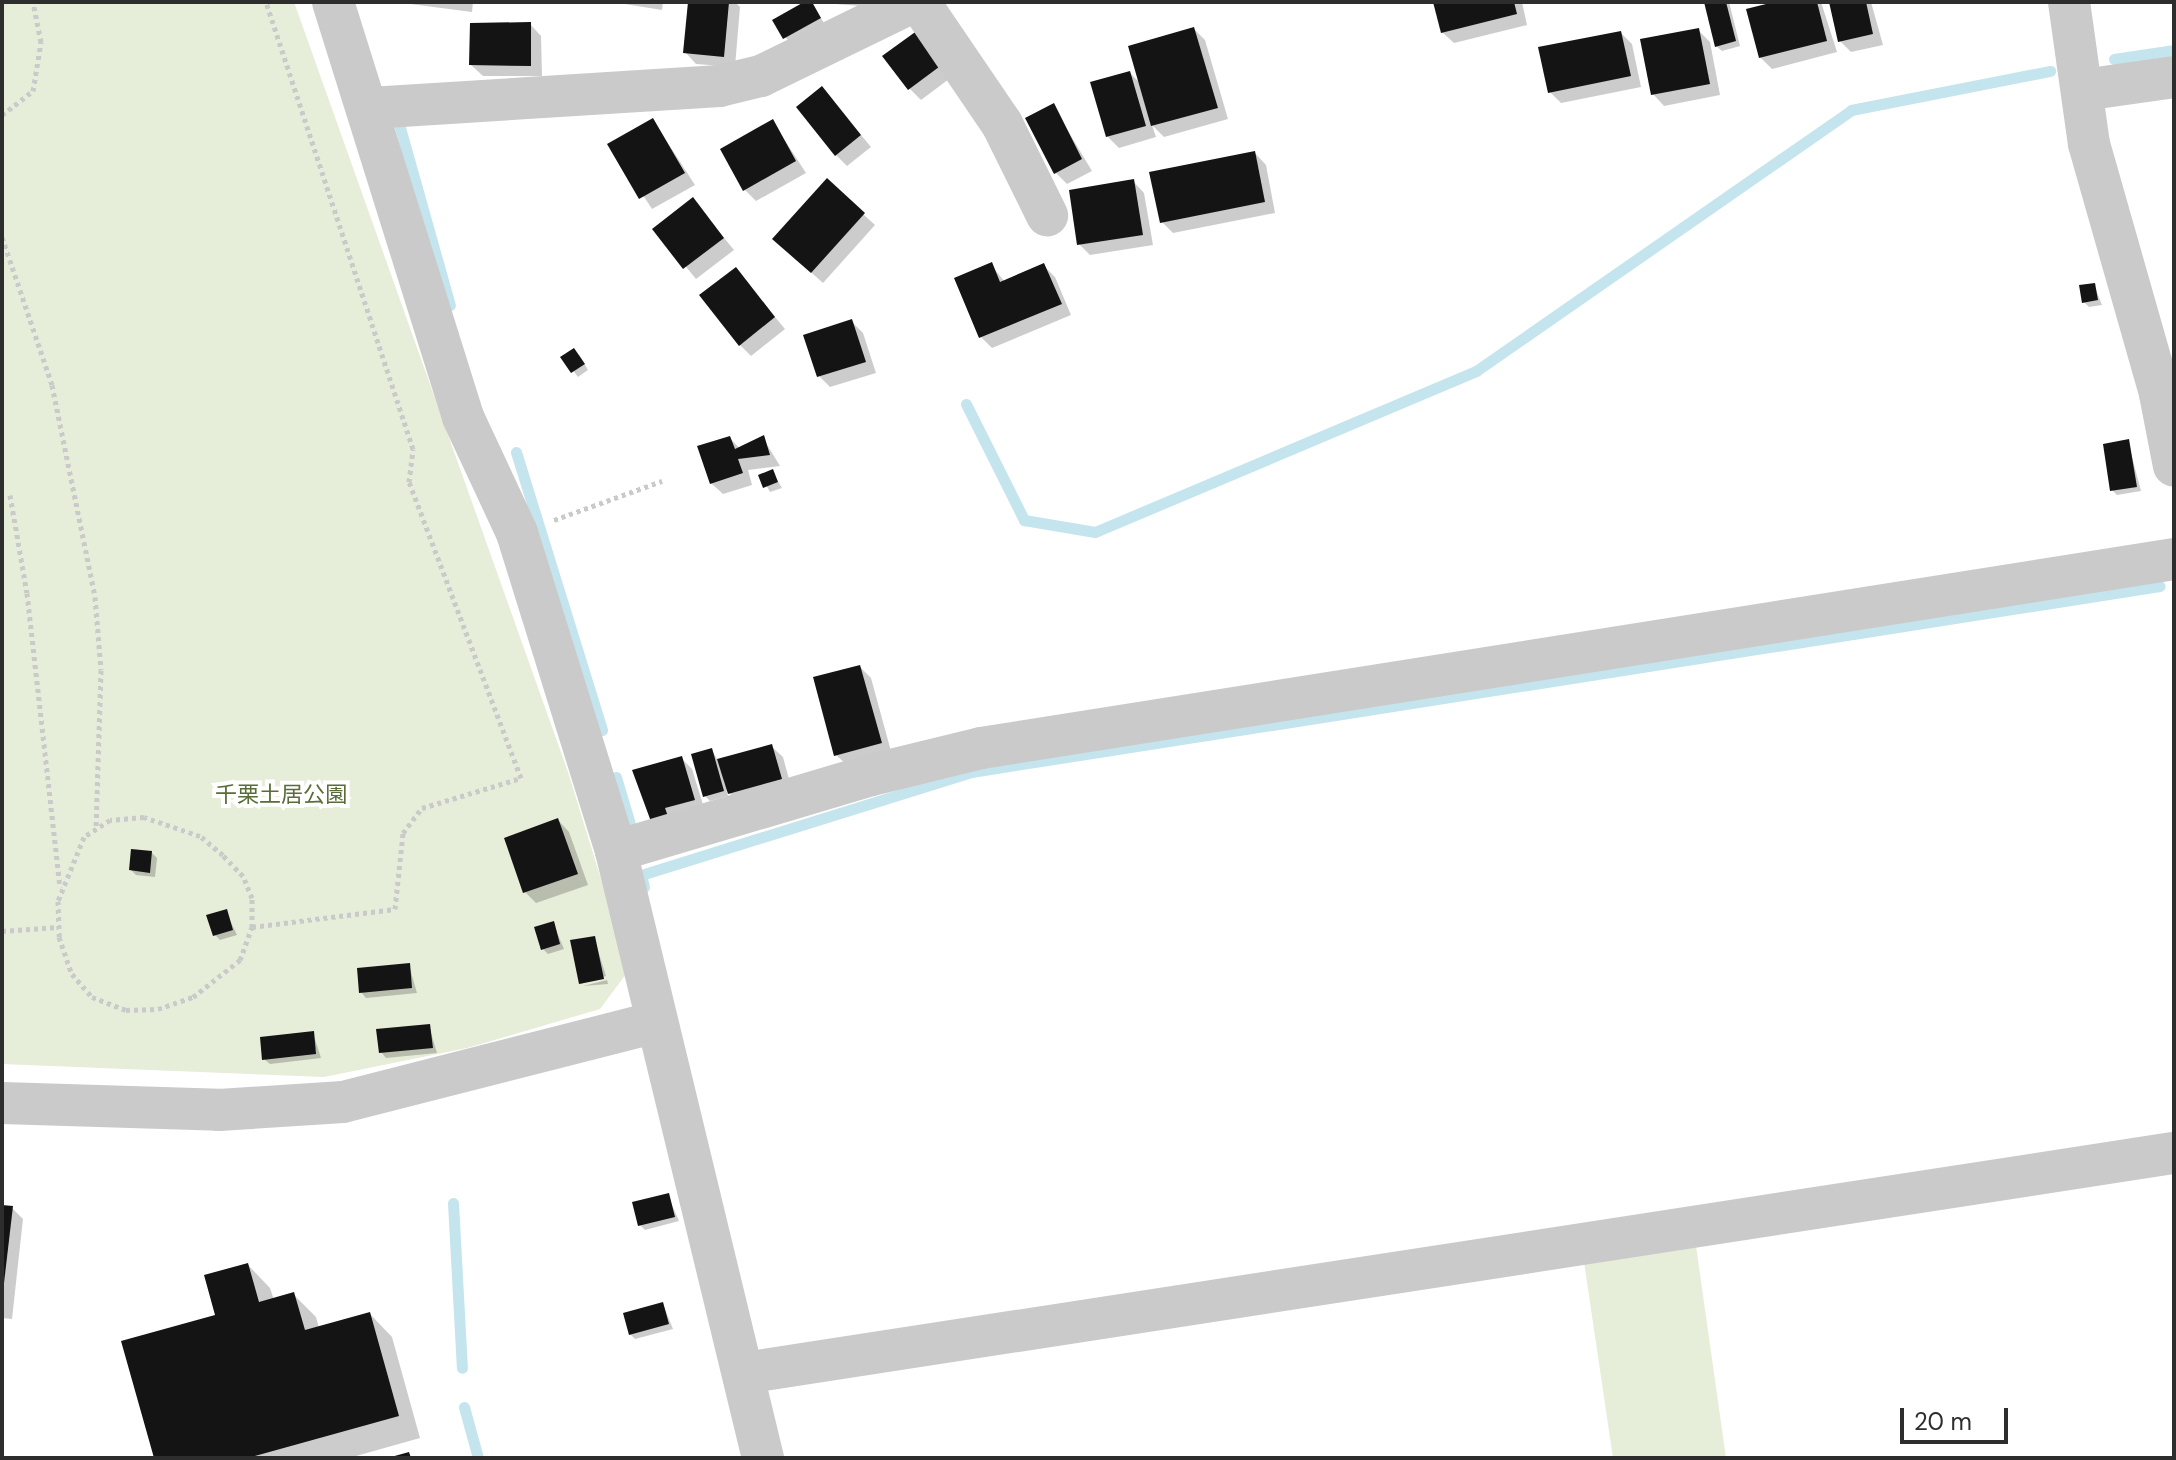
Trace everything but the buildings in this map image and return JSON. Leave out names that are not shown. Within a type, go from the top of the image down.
[{"type":"street","points":[[333,2],[370,108],[463,417],[517,533],[616,851],[654,1023],[763,1458]]},
{"type":"street","points":[[2069,2],[2089,144],[2160,394],[2174,466]]},
{"type":"street","points":[[370,108],[719,86],[761,76],[907,3],[1002,124],[1047,215]]},
{"type":"street","points":[[2083,90],[2174,77]]},
{"type":"street","points":[[616,851],[871,775],[981,748],[2174,559]]},
{"type":"street","points":[[2,1103],[219,1110],[343,1102],[654,1023]]},
{"type":"street","points":[[744,1373],[2174,1153]]},
{"type":"path","points":[[2,115],[33,91],[41,42],[33,2]]},
{"type":"path","points":[[252,927],[395,909],[403,833],[422,808],[521,778],[409,482],[413,449],[266,2]]},
{"type":"path","points":[[2,237],[52,385],[95,597],[101,670],[96,829]]},
{"type":"path","points":[[551,521],[662,481]]},
{"type":"path","points":[[10,495],[27,593],[61,891],[58,927],[72,974],[92,997],[126,1010],[158,1009],[193,997],[240,960],[252,927],[252,898],[243,876],[200,836],[144,817],[110,820],[84,837],[61,891]]},
{"type":"path","points":[[2,931],[58,927]]},
{"type":"green space","name":"千栗土居公園","points":[[2,2],[294,2],[568,772],[629,970],[600,1009],[467,1048],[324,1077],[2,1064]]},
{"type":"green space","points":[[1695,1239],[1726,1458],[1613,1458],[1583,1255]]},
{"type":"waterway","points":[[2114,59],[2174,50]]},
{"type":"waterway","points":[[966,404],[1024,520],[1095,532],[1476,371],[1851,110],[2050,71]]},
{"type":"waterway","points":[[399,124],[450,305]]},
{"type":"waterway","points":[[516,452],[602,730]]},
{"type":"waterway","points":[[644,887],[641,875],[971,772],[2160,586]]},
{"type":"waterway","points":[[616,777],[630,824]]},
{"type":"waterway","points":[[453,1203],[462,1368]]},
{"type":"waterway","points":[[464,1407],[478,1458]]}]
